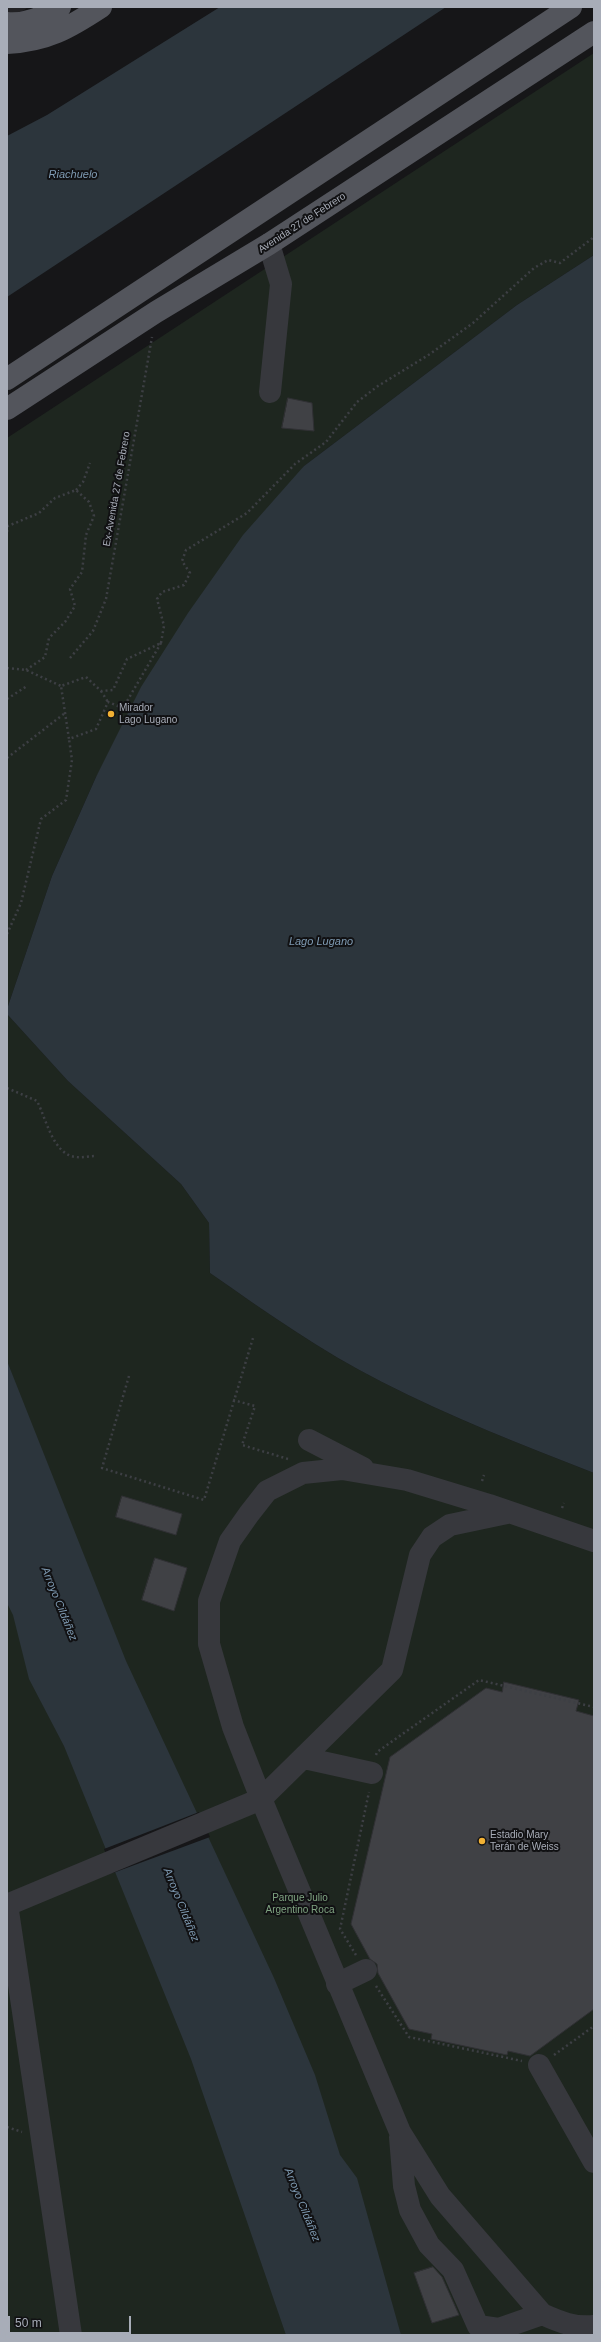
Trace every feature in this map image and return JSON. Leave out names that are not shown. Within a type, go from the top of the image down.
[{"type":"main road","points":[[7,23],[26,23],[60,7]]},
{"type":"main road","points":[[7,43],[29,42],[51,36],[71,27],[101,7]]},
{"type":"main road","points":[[7,378],[571,7]]},
{"type":"main road","name":"Avenida 27 de Febrero","points":[[7,409],[156,312],[269,244],[594,32]]},
{"type":"lane","points":[[269,244],[281,284],[270,392]]},
{"type":"lane","points":[[309,1440],[377,1475]]},
{"type":"lane","points":[[594,1541],[407,1480],[342,1469],[303,1473],[267,1491],[230,1542],[209,1600],[209,1644],[240,1746],[266,1794],[337,1984],[400,2132],[440,2196],[542,2314],[562,2323],[580,2327],[594,2326]]},
{"type":"lane","points":[[71,2335],[14,2006],[7,1904],[226,1814],[266,1794],[392,1670],[420,1555],[432,1537],[450,1525],[511,1513]]},
{"type":"lane","points":[[304,1758],[372,1773]]},
{"type":"lane","points":[[337,1984],[366,1970]]},
{"type":"lane","points":[[539,2065],[594,2162]]},
{"type":"lane","points":[[400,2132],[404,2186],[410,2210],[429,2245],[454,2270],[478,2326],[499,2328],[542,2314]]},
{"type":"path","points":[[7,668],[26,670],[61,686],[86,677],[101,691],[108,702],[123,708],[161,643],[164,626],[157,599],[162,592],[184,585],[190,573],[182,562],[186,550],[247,513],[295,464],[326,442],[357,402],[378,386],[430,354],[473,323],[534,268],[548,260],[560,263],[594,237]]},
{"type":"path","name":"Ex-Avenida 27 de Febrero","points":[[70,658],[93,632],[106,599],[156,312]]},
{"type":"path","points":[[7,532],[8,526],[39,513],[54,498],[76,490],[83,482],[90,463]]},
{"type":"path","points":[[26,670],[45,656],[49,638],[65,622],[75,606],[70,589],[82,572],[86,535],[94,516],[89,502],[76,490]]},
{"type":"path","points":[[101,691],[113,690],[127,659],[161,643]]},
{"type":"path","points":[[7,699],[27,686]]},
{"type":"path","points":[[7,934],[21,903],[41,819],[66,800],[72,760],[61,686]]},
{"type":"path","points":[[69,739],[96,729],[108,702]]},
{"type":"path","points":[[7,758],[65,713]]},
{"type":"path","points":[[7,1088],[37,1101],[46,1118],[50,1134],[61,1150],[75,1157],[95,1156]]},
{"type":"path","points":[[129,1376],[102,1468],[204,1500],[253,1338]]},
{"type":"path","points":[[233,1400],[255,1406],[242,1445],[295,1461]]},
{"type":"path","points":[[482,1481],[484,1475]]},
{"type":"path","points":[[562,1508],[564,1503]]},
{"type":"path","points":[[594,1707],[479,1680],[377,1752],[340,1929],[409,2037],[539,2065],[594,2026]]},
{"type":"shaded area","points":[[7,7],[28,7],[19,14],[7,12]]},
{"type":"green space","points":[[594,53],[594,255],[517,305],[304,466],[96,777],[52,876],[7,1009],[7,438]]},
{"type":"green space","name":"Parque Julio Argentino Roca","points":[[7,1014],[68,1081],[181,1184],[209,1223],[210,1273],[316,1344],[382,1382],[460,1419],[594,1473],[594,2335],[7,2335]]},
{"type":"water","name":"Riachuelo","points":[[220,7],[446,7],[7,297],[7,136],[47,115]]},
{"type":"water","name":"Lago Lugano","points":[[594,255],[594,1473],[460,1419],[382,1382],[316,1344],[210,1273],[209,1223],[181,1184],[68,1081],[7,1014],[7,1009],[52,876],[96,777],[141,687],[188,613],[243,535],[304,466],[517,305]]},
{"type":"water","name":"Arroyo Cildáñez","points":[[7,1361],[126,1661],[274,1978],[315,2075],[340,2155],[357,2178],[401,2335],[286,2335],[191,2059],[64,1746],[29,1679],[13,1615],[7,1603]]},
{"type":"pier","points":[[199,1812],[210,1837],[113,1873],[104,1849]]},
{"type":"building","points":[[288,398],[312,403],[314,431],[282,428]]},
{"type":"building","points":[[122,1496],[182,1514],[176,1535],[116,1517]]},
{"type":"building","points":[[155,1558],[187,1568],[174,1611],[142,1600]]},
{"type":"building","name":"Estadio Mary Terán de Weiss","points":[[504,1682],[579,1700],[576,1711],[594,1716],[594,2009],[530,2056],[508,2051],[507,2055],[431,2039],[432,2034],[409,2029],[378,1973],[377,1964],[370,1959],[351,1924],[390,1757],[486,1688],[502,1692]]},
{"type":"building","points":[[433,2267],[442,2277],[459,2315],[432,2323],[414,2273]]},
{"type":"place","name":"Mirador Lago Lugano","points":[[111,714]]},
{"type":"place","name":"Estadio Mary Terán de Weiss","points":[[482,1841]]}]
